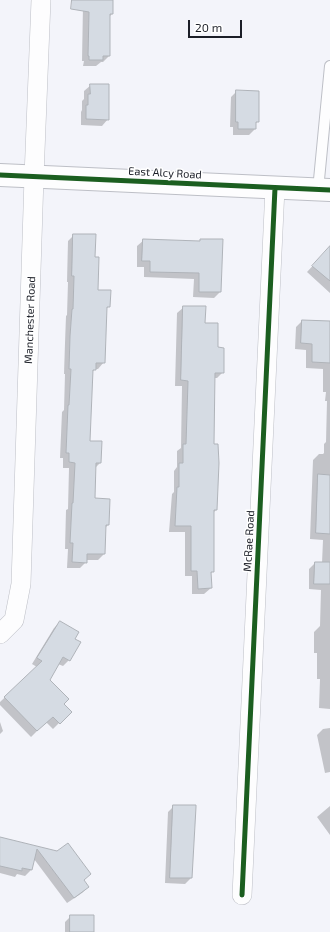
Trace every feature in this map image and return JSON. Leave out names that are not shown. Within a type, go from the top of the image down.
[{"type":"street","name":"Manchester Road","points":[[0,634],[14,620],[21,584],[41,0]]},
{"type":"street","name":"East Alcy Road","points":[[0,175],[324,190]]},
{"type":"street","name":"McRae Road","points":[[242,895],[275,188]]},
{"type":"lane","points":[[324,190],[330,66]]},
{"type":"building","points":[[72,0],[113,0],[113,14],[110,14],[110,56],[103,56],[103,60],[89,60],[89,12],[71,9]]},
{"type":"building","points":[[90,84],[109,84],[109,120],[86,119],[86,105],[88,105]]},
{"type":"building","points":[[236,90],[259,91],[259,122],[256,122],[256,129],[238,129],[238,122],[236,122]]},
{"type":"building","points":[[73,234],[96,234],[95,257],[99,257],[98,290],[111,290],[110,307],[107,307],[105,363],[96,363],[96,370],[93,370],[90,441],[102,441],[101,463],[96,463],[95,498],[110,499],[109,525],[106,525],[105,554],[87,554],[87,563],[72,562],[73,543],[70,543],[75,463],[69,462],[69,453],[66,453],[71,369],[69,369],[70,336],[73,309]]},
{"type":"building","points":[[143,239],[200,241],[200,239],[223,239],[221,292],[199,292],[199,273],[150,272],[150,261],[142,261]]},
{"type":"building","points":[[330,246],[330,281],[312,266]]},
{"type":"building","points":[[183,306],[206,306],[205,323],[218,323],[218,347],[224,348],[224,373],[215,373],[214,444],[218,444],[219,463],[217,510],[214,510],[214,572],[211,572],[212,588],[198,589],[197,571],[191,571],[191,526],[175,526],[177,487],[179,487],[179,463],[183,463],[183,444],[186,444],[188,381],[181,380]]},
{"type":"building","points":[[302,320],[330,321],[330,363],[312,362],[312,344],[301,343]]},
{"type":"building","points":[[318,474],[330,475],[330,534],[316,533]]},
{"type":"building","points":[[315,562],[330,562],[330,584],[314,584]]},
{"type":"building","points":[[60,621],[79,632],[75,639],[81,642],[70,661],[63,657],[50,680],[69,699],[64,704],[72,712],[60,724],[53,717],[37,731],[4,697],[42,661],[37,658]]},
{"type":"building","points":[[173,805],[196,805],[192,878],[170,878]]},
{"type":"building","points":[[0,837],[57,851],[68,843],[91,874],[84,880],[89,887],[74,898],[37,849],[32,870],[22,868],[22,871],[0,866]]},
{"type":"building","points":[[70,915],[94,915],[94,932],[70,932]]},
{"type":"cycle path","points":[[0,175],[330,190]]},
{"type":"cycle path","points":[[242,895],[275,188]]}]
